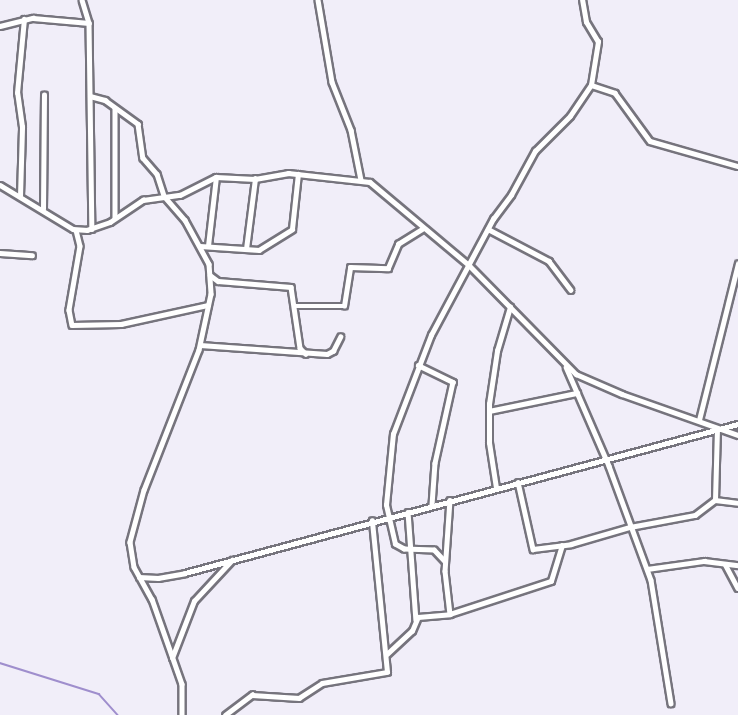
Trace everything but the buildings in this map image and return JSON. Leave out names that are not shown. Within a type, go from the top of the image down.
[{"type":"street","points":[[82,0],[89,23],[92,229]]},
{"type":"street","points":[[318,0],[332,82],[351,130],[361,180]]},
{"type":"street","points":[[445,562],[434,550],[411,549],[395,544],[386,505],[393,434],[418,365],[447,300],[534,151],[564,123],[591,85],[598,42],[586,22],[582,0]]},
{"type":"street","points":[[0,26],[24,19],[89,23]]},
{"type":"street","points":[[20,196],[22,127],[17,93],[24,19]]},
{"type":"street","points":[[591,85],[615,93],[650,141],[738,166]]},
{"type":"street","points":[[44,209],[45,95]]},
{"type":"street","points":[[90,96],[105,100],[138,124],[142,155],[160,179],[164,196],[200,246],[210,275],[208,305],[200,345],[139,506],[130,548],[139,577],[160,620],[183,689],[182,715]]},
{"type":"street","points":[[115,108],[115,218]]},
{"type":"street","points":[[200,246],[262,249],[292,229],[298,174]]},
{"type":"street","points":[[0,185],[76,230],[92,229],[115,218],[142,200],[180,195],[216,177],[255,179],[298,174],[361,180],[381,189],[422,229],[469,265],[563,362],[604,388],[738,435]]},
{"type":"street","points":[[208,246],[216,177]]},
{"type":"street","points":[[246,249],[255,179]]},
{"type":"street","points":[[296,306],[344,306],[350,267],[388,268],[398,243],[422,229]]},
{"type":"street","points":[[488,229],[549,261],[571,290]]},
{"type":"street","points":[[76,230],[80,246],[69,310],[72,325],[120,324],[208,305]]},
{"type":"street","points":[[0,253],[32,255]]},
{"type":"street","points":[[699,420],[738,264]]},
{"type":"street","points":[[210,275],[218,281],[288,286],[294,291],[300,348],[306,354]]},
{"type":"street","points":[[496,488],[489,411],[496,351],[510,307]]},
{"type":"street","points":[[200,345],[306,354],[331,353],[340,337]]},
{"type":"street","points":[[563,362],[605,458],[647,569],[671,703]]},
{"type":"street","points":[[418,365],[453,382],[435,463],[432,505]]},
{"type":"street","points":[[489,411],[577,393]]},
{"type":"street","points":[[139,577],[158,578],[234,559],[738,424]]},
{"type":"street","points":[[715,501],[719,430]]},
{"type":"street","points":[[518,482],[530,547],[562,546],[630,527],[695,514],[715,501],[738,503]]},
{"type":"street","points":[[450,500],[445,562],[450,614]]},
{"type":"street","points":[[387,654],[409,634],[416,620],[408,512]]},
{"type":"street","points":[[225,715],[252,695],[299,698],[322,683],[386,674],[387,654],[372,521]]},
{"type":"street","points":[[416,620],[450,614],[551,581],[562,546]]},
{"type":"street","points":[[172,658],[194,601],[234,559]]},
{"type":"street","points":[[647,569],[695,562],[738,565]]},
{"type":"street","points":[[725,564],[738,588]]},
{"type":"waterway","points":[[0,663],[99,694],[118,715]]}]
